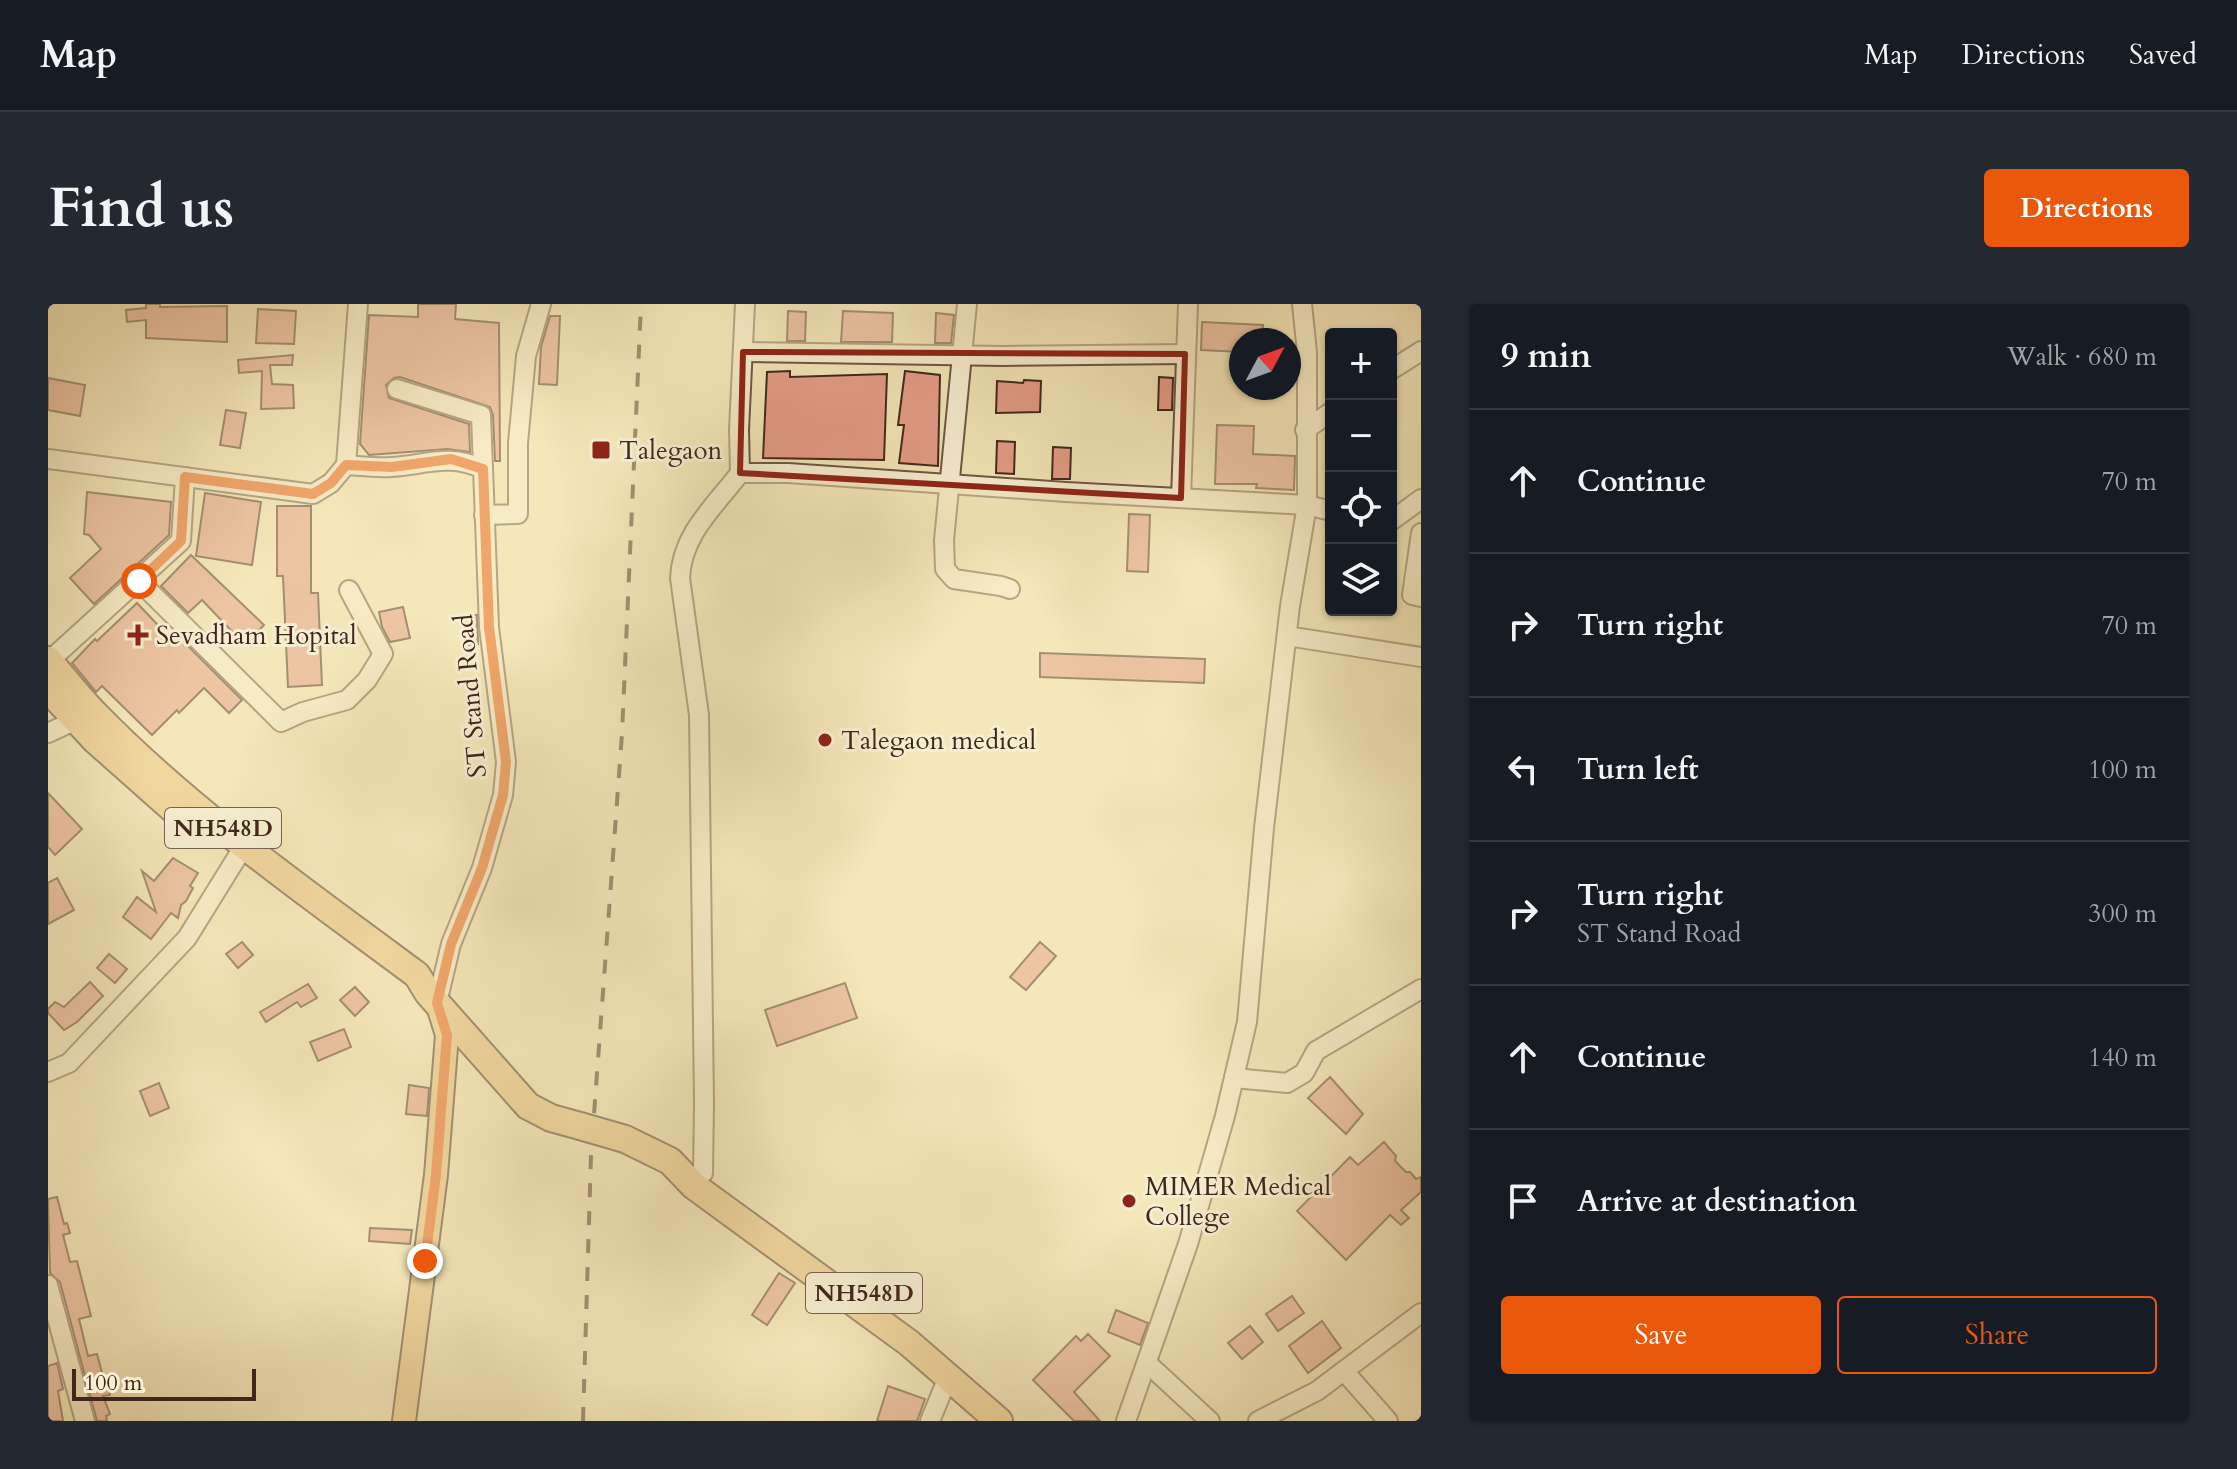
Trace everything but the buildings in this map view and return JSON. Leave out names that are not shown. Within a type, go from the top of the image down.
[{"type":"highway","name":"NH548D","points":[[48,661],[95,714],[240,853]]},
{"type":"highway","name":"NH548D","points":[[48,689],[154,794],[417,975],[425,996],[528,1106],[551,1118],[625,1139],[703,1173],[942,1351],[1017,1421]]},
{"type":"highway","name":"NH548D","points":[[670,1161],[694,1186],[898,1334],[999,1421]]},
{"type":"main road","points":[[404,1421],[436,1175],[447,1035],[425,996]]},
{"type":"street","points":[[48,459],[313,494],[331,483],[346,465],[358,304]]},
{"type":"street","points":[[484,515],[518,514],[518,443],[526,356],[541,304]]},
{"type":"street","points":[[703,1173],[699,715],[680,578],[681,556],[687,542],[740,473],[745,304]]},
{"type":"street","points":[[967,304],[945,569],[953,588],[1001,586],[1010,589]]},
{"type":"street","points":[[1181,498],[1188,304]]},
{"type":"street","points":[[1126,1421],[1188,1244],[1247,1022],[1264,828],[1287,636],[1307,505],[1307,376],[1302,304]]},
{"type":"street","points":[[1397,366],[1421,351]]},
{"type":"street","points":[[743,352],[963,356],[1185,354]]},
{"type":"street","name":"ST Stand Road","points":[[397,389],[481,415],[489,627],[504,748],[503,795],[482,868],[451,944],[425,996]]},
{"type":"street","points":[[1305,430],[1325,416]]},
{"type":"street","points":[[346,465],[392,467],[451,459],[483,469]]},
{"type":"street","points":[[740,473],[788,473],[1307,505],[1325,510]]},
{"type":"street","points":[[48,661],[181,541],[185,477]]},
{"type":"street","points":[[1397,518],[1421,499]]},
{"type":"street","points":[[1397,525],[1421,532],[1412,595],[1421,597]]},
{"type":"street","points":[[139,581],[281,722],[303,712],[347,700],[367,680],[383,654],[349,590]]},
{"type":"street","points":[[1287,636],[1421,657]]},
{"type":"street","points":[[48,733],[76,720]]},
{"type":"street","points":[[48,1072],[69,1063],[187,938],[240,853]]},
{"type":"street","points":[[1234,1078],[1287,1083],[1304,1073],[1316,1051],[1421,989]]},
{"type":"street","points":[[48,1285],[85,1421]]},
{"type":"street","points":[[1258,1421],[1317,1391],[1421,1313]]},
{"type":"street","points":[[1147,1363],[1210,1421]]},
{"type":"street","points":[[1344,1371],[1388,1421]]},
{"type":"street","points":[[930,1421],[949,1375]]},
{"type":"highlighted area","points":[[743,352],[1185,354],[1181,498],[740,473]]},
{"type":"railway","points":[[583,1421],[591,1155],[622,734],[641,304]]},
{"type":"place","name":"Talegaon","points":[[601,450]]},
{"type":"place","name":"Sevadham Hopital","points":[[138,635]]},
{"type":"place","name":"Talegaon medical","points":[[825,740]]},
{"type":"place","name":"MIMER Medical College","points":[[1129,1201]]},
{"type":"route","points":[[139,581],[181,541],[185,477],[313,494],[331,483],[346,465],[392,467],[451,459],[483,469],[489,627],[506,762],[503,795],[482,868],[451,944],[437,1003],[447,1035],[436,1175],[425,1261]]}]
